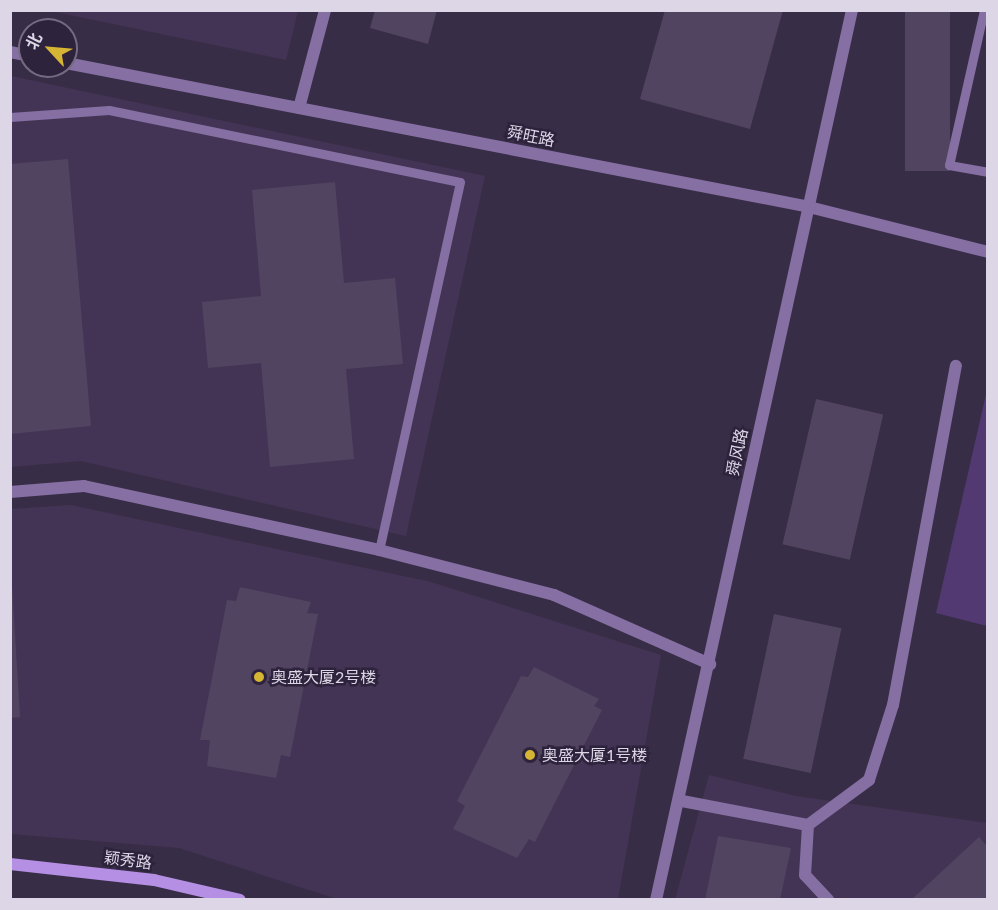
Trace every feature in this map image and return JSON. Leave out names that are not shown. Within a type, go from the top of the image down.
[{"type":"main road","name":"颖秀路","points":[[10,864],[154,880],[240,900]]},
{"type":"street","points":[[299,108],[325,10]]},
{"type":"street","name":"舜风路","points":[[656,900],[682,801],[805,206],[852,10]]},
{"type":"street","name":"舜旺路","points":[[78,65],[805,206],[987,252]]},
{"type":"street","points":[[682,801],[808,825],[869,780],[893,705],[956,366]]},
{"type":"street","points":[[10,492],[84,486],[379,550],[554,595],[710,664]]},
{"type":"street","points":[[808,825],[806,875],[828,900]]},
{"type":"lane","points":[[984,10],[949,165],[987,172]]},
{"type":"lane","points":[[10,117],[109,110],[460,182],[379,550]]},
{"type":"shaded area","points":[[51,11],[298,11],[286,60]]},
{"type":"shaded area","points":[[11,76],[485,176],[406,536],[81,461],[11,467]]},
{"type":"shaded area","points":[[987,390],[988,626],[936,613]]},
{"type":"shaded area","points":[[71,505],[431,582],[661,655],[618,899],[337,899],[179,848],[11,834],[11,509]]},
{"type":"shaded area","points":[[709,775],[796,796],[987,823],[987,899],[675,900]]},
{"type":"building","points":[[375,10],[437,10],[428,44],[370,28]]},
{"type":"building","points":[[665,10],[783,10],[750,129],[640,99]]},
{"type":"building","points":[[905,10],[950,10],[950,171],[905,171]]},
{"type":"building","points":[[68,159],[91,426],[10,434],[10,164]]},
{"type":"building","points":[[335,182],[344,283],[395,278],[403,364],[346,369],[354,459],[270,467],[261,363],[208,368],[202,302],[261,296],[252,190]]},
{"type":"building","points":[[816,399],[883,415],[850,560],[782,544]]},
{"type":"building","points":[[12,584],[20,717],[10,718]]},
{"type":"building","name":"奥盛大厦2号楼","points":[[240,587],[311,602],[307,613],[318,614],[290,757],[281,755],[276,778],[207,766],[210,740],[200,740],[227,600],[236,601]]},
{"type":"building","points":[[774,614],[841,628],[811,773],[743,759]]},
{"type":"building","name":"奥盛大厦1号楼","points":[[534,667],[599,699],[594,706],[602,710],[535,842],[529,839],[517,858],[453,829],[465,806],[457,801],[521,676],[528,677]]},
{"type":"building","points":[[718,836],[791,848],[780,900],[705,900]]},
{"type":"building","points":[[979,837],[988,847],[988,900],[911,900]]},
{"type":"place","name":"奥盛大厦2号楼","points":[[259,677]]},
{"type":"place","name":"奥盛大厦1号楼","points":[[530,755]]}]
